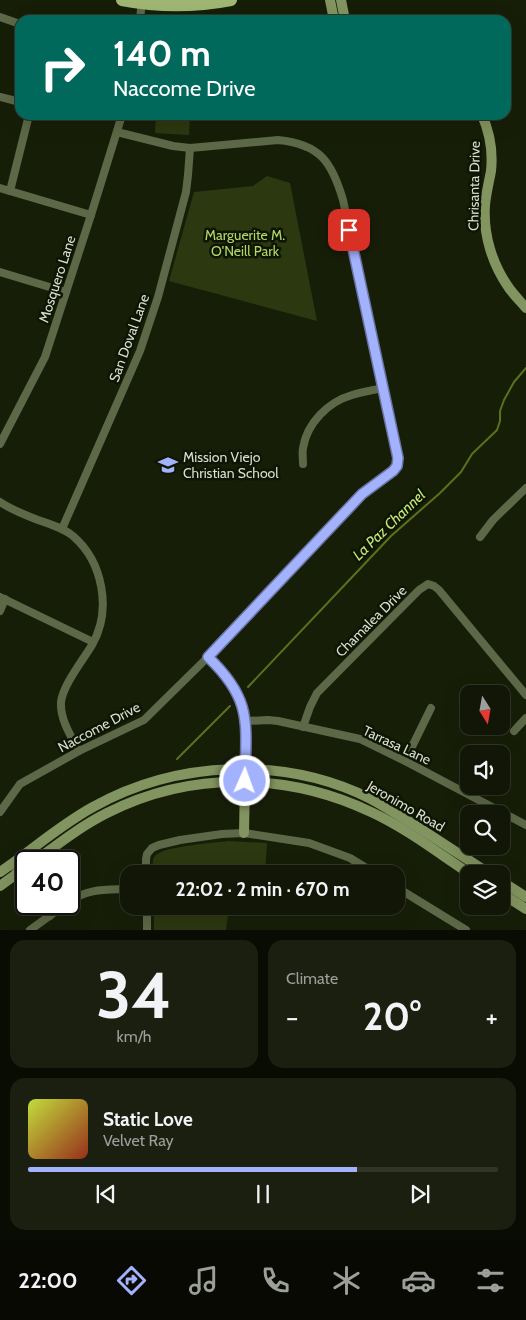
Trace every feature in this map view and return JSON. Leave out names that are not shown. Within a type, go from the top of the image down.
[{"type":"main road","points":[[122,0],[170,5],[199,5],[231,0]]},
{"type":"main road","points":[[330,0],[333,15]]},
{"type":"main road","points":[[340,0],[344,15]]},
{"type":"main road","name":"Chrisanta Drive","points":[[484,120],[488,128],[491,147],[491,170],[485,205],[486,231],[494,262],[509,288],[526,308]]},
{"type":"main road","points":[[208,657],[227,676],[233,685],[242,704],[246,721],[244,833]]},
{"type":"main road","name":"Jeronimo Road","points":[[0,872],[51,834],[109,798],[156,781],[182,775],[216,770],[245,769],[279,772],[309,778],[332,784],[357,794],[394,812],[476,865]]},
{"type":"main road","name":"Jeronimo Road","points":[[50,850],[106,813],[133,801],[188,785],[245,781],[308,789],[353,804],[372,812],[398,827],[460,867]]},
{"type":"main road","points":[[0,886],[15,875]]},
{"type":"main road","points":[[510,887],[526,897]]},
{"type":"main road","points":[[510,900],[526,910]]},
{"type":"street","points":[[141,15],[142,2]]},
{"type":"street","points":[[0,17],[15,22]]},
{"type":"street","points":[[0,97],[15,101]]},
{"type":"street","points":[[10,191],[28,120]]},
{"type":"street","name":"Mosquero Lane","points":[[0,444],[45,358],[121,120]]},
{"type":"street","points":[[117,132],[190,148],[278,140],[302,144],[311,148],[326,161],[333,172],[338,182],[345,209],[383,388],[351,395],[335,402],[323,411],[307,435],[303,449],[303,464]]},
{"type":"street","name":"San Doval Lane","points":[[62,529],[140,351],[158,297],[186,192],[190,148]]},
{"type":"street","points":[[0,188],[91,215]]},
{"type":"street","points":[[0,272],[66,292]]},
{"type":"street","name":"Naccome Drive","points":[[0,812],[20,784],[79,751],[144,720],[208,657],[362,494],[393,471],[397,466],[398,458],[383,388]]},
{"type":"street","points":[[480,537],[493,520],[526,488]]},
{"type":"street","points":[[0,502],[11,509],[62,529],[73,536],[87,552],[96,569],[102,598],[103,616],[93,642],[67,684],[61,700],[64,722],[79,751]]},
{"type":"street","name":"Chamalea Drive","points":[[303,727],[317,693],[419,590],[428,584],[439,590],[526,695]]},
{"type":"street","points":[[0,611],[2,598],[93,642]]},
{"type":"street","points":[[405,761],[431,708]]},
{"type":"street","points":[[514,731],[526,718]]},
{"type":"street","name":"Tarrasa Lane","points":[[246,721],[273,721],[360,739],[526,825]]},
{"type":"street","points":[[146,865],[149,851],[159,844],[222,834],[244,833],[309,844],[350,858],[361,865]]},
{"type":"street","points":[[80,895],[95,890],[120,889]]},
{"type":"street","points":[[405,892],[466,930]]},
{"type":"street","points":[[147,915],[147,930]]},
{"type":"street","points":[[30,930],[50,916]]},
{"type":"green space","points":[[156,120],[190,120],[189,135],[155,133]]},
{"type":"green space","name":"Marguerite M. O'Neill Park","points":[[267,176],[290,183],[317,321],[169,281],[194,192],[253,186]]},
{"type":"green space","points":[[228,841],[267,843],[266,865],[153,865],[153,859],[161,852]]},
{"type":"green space","points":[[154,915],[228,915],[226,930],[154,930]]},
{"type":"waterway","name":"La Paz Channel","points":[[248,687],[391,536],[461,472],[472,454],[497,430],[504,400],[514,382],[526,368]]},
{"type":"waterway","name":"La Paz Channel","points":[[177,759],[230,706]]},
{"type":"place","name":"Mission Viejo Christian School","points":[[168,465]]},
{"type":"route","points":[[245,781],[245,714],[233,685],[227,676],[208,657],[362,494],[397,466],[398,458],[349,230]]}]
